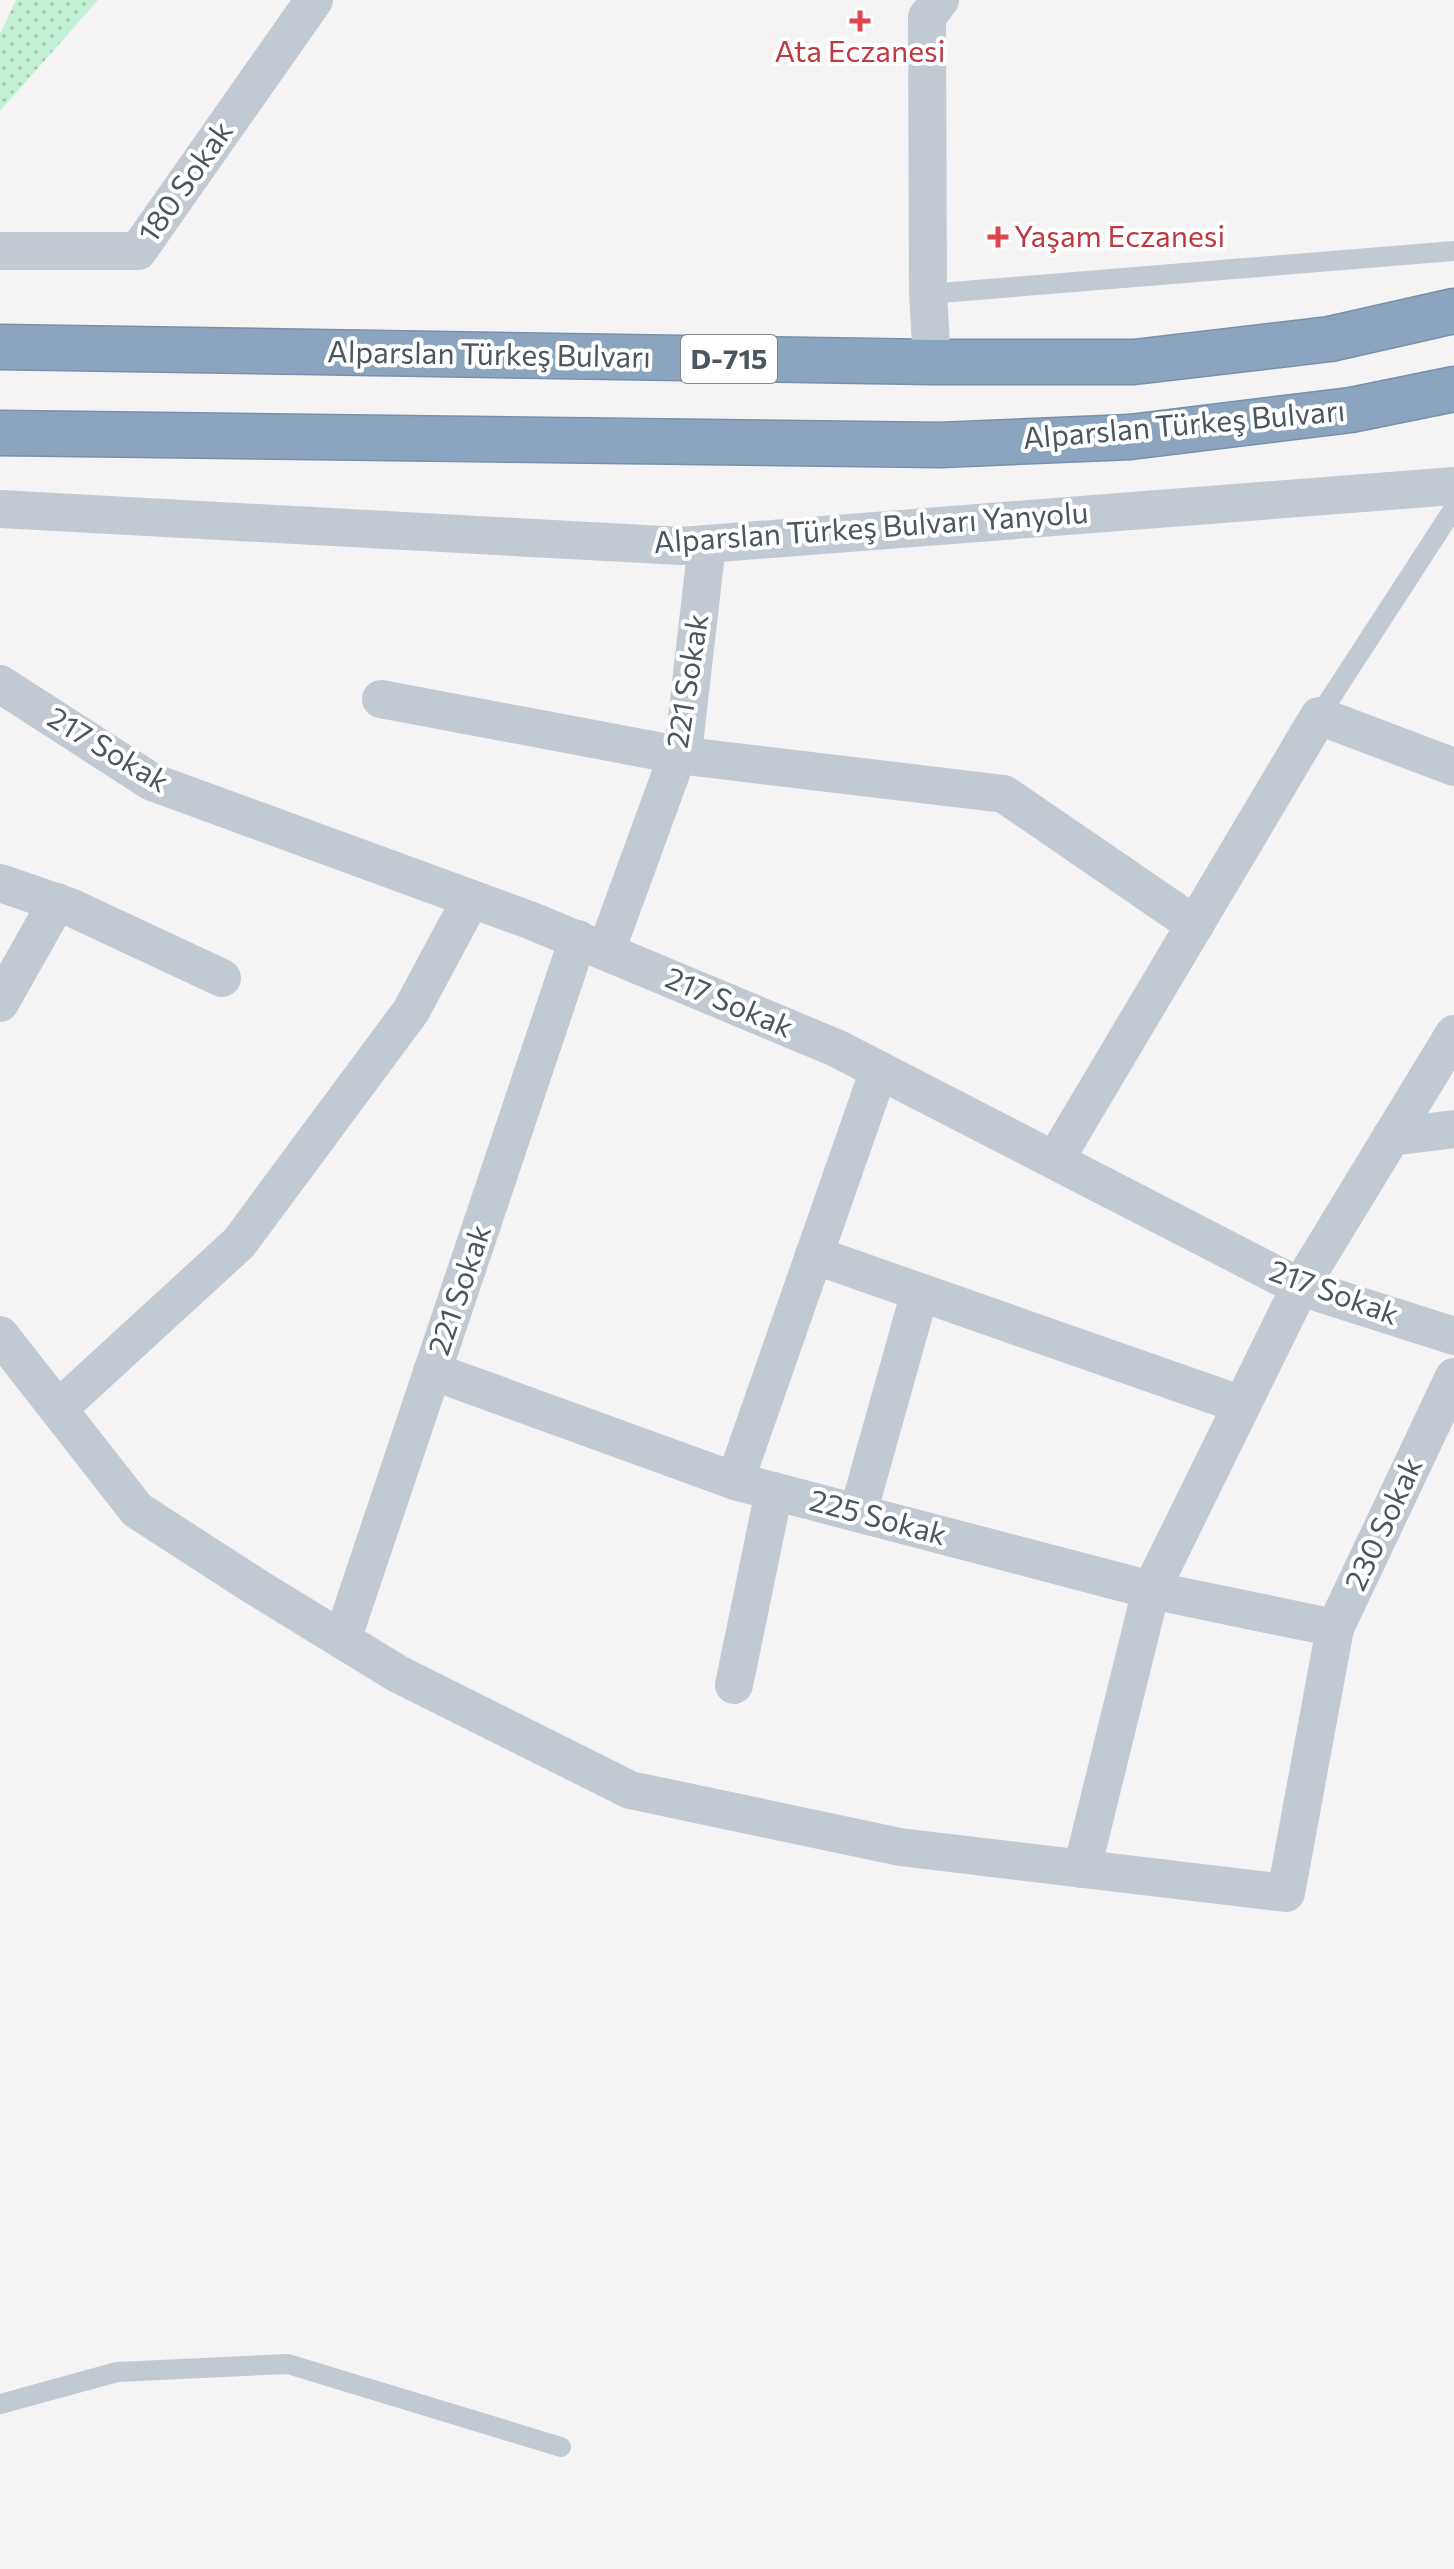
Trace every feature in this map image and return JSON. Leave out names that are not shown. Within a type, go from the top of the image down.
[{"type":"highway","name":"Alparslan Türkeş Bulvarı","points":[[0,347],[932,362],[1134,362],[1330,339],[1454,311]]},
{"type":"highway","name":"Alparslan Türkeş Bulvarı","points":[[0,433],[940,445],[1130,437],[1351,410],[1454,389]]},
{"type":"street","name":"180 Sokak","points":[[0,251],[138,251],[314,0]]},
{"type":"street","points":[[932,362],[928,294],[927,17],[940,0]]},
{"type":"street","name":"Alparslan Türkeş Bulvarı Yanyolu","points":[[0,509],[681,546],[1454,486]]},
{"type":"street","name":"221 Sokak","points":[[342,1640],[432,1371],[592,945],[685,735],[707,544]]},
{"type":"street","name":"217 Sokak","points":[[0,684],[152,782],[592,945],[836,1048],[1300,1287],[1454,1336]]},
{"type":"street","points":[[381,699],[678,755],[1004,794],[1195,925]]},
{"type":"street","points":[[1055,1160],[1319,716],[1454,767]]},
{"type":"street","points":[[0,883],[57,902],[222,978]]},
{"type":"street","points":[[58,1409],[239,1243],[411,1011],[471,899]]},
{"type":"street","points":[[0,1003],[57,902]]},
{"type":"street","points":[[0,1335],[137,1510],[398,1674],[630,1790],[900,1847],[1082,1869],[1151,1590],[1300,1287],[1454,1034]]},
{"type":"street","points":[[735,1481],[879,1070]]},
{"type":"street","points":[[1391,1137],[1454,1129]]},
{"type":"street","points":[[814,1255],[1242,1405]]},
{"type":"street","points":[[858,1513],[920,1292]]},
{"type":"street","name":"225 Sokak","points":[[432,1371],[735,1481],[1151,1590],[1335,1628]]},
{"type":"street","name":"230 Sokak","points":[[1082,1869],[1286,1893],[1335,1628],[1454,1377]]},
{"type":"street","points":[[734,1685],[774,1491]]},
{"type":"lane","points":[[928,294],[1454,251]]},
{"type":"lane","points":[[1319,716],[1454,508]]},
{"type":"lane","points":[[0,2404],[117,2372],[288,2364],[561,2447]]},
{"type":"green space","points":[[16,0],[98,0],[0,111],[0,34]]},
{"type":"place","name":"Ata Eczanesi","points":[[860,21]]},
{"type":"place","name":"Yaşam Eczanesi","points":[[998,237]]}]
